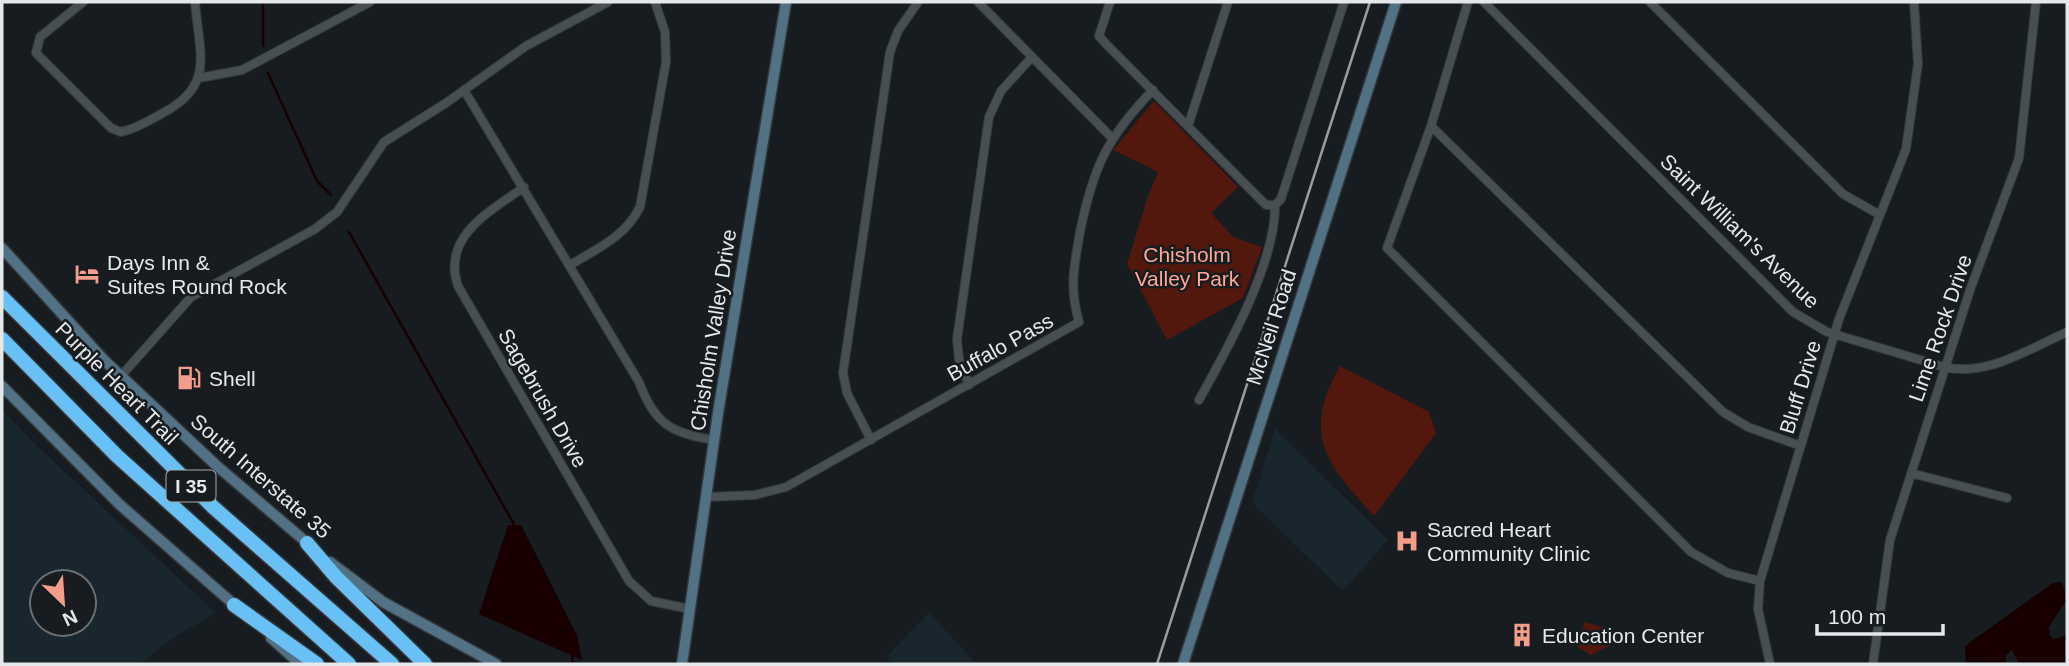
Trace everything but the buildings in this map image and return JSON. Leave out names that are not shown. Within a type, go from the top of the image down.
[{"type":"highway","name":"Purple Heart Trail","points":[[2,297],[213,508],[392,664]]},
{"type":"highway","name":"I 35","points":[[2,339],[117,456],[349,664]]},
{"type":"highway","points":[[307,542],[336,577],[425,664]]},
{"type":"highway","points":[[234,605],[317,664]]},
{"type":"main road","name":"Chisholm Valley Drive","points":[[682,664],[715,440],[786,2]]},
{"type":"main road","name":"McNeil Road","points":[[1184,664],[1396,2]]},
{"type":"main road","name":"South Interstate 35","points":[[2,248],[121,376],[217,466],[307,542],[383,602],[496,664]]},
{"type":"main road","points":[[2,386],[119,504],[300,664]]},
{"type":"street","points":[[83,2],[40,37],[36,53],[115,130],[131,130],[176,106],[193,92],[199,78],[195,2]]},
{"type":"street","points":[[199,78],[242,70],[370,2]]},
{"type":"street","points":[[121,376],[191,297],[327,221],[351,195],[370,159],[384,142],[526,46],[608,2]]},
{"type":"street","points":[[570,265],[615,238],[629,224],[640,207],[666,62],[665,32],[655,2]]},
{"type":"street","points":[[871,440],[847,393],[843,373],[890,52],[898,31],[918,2]]},
{"type":"street","points":[[978,2],[1112,138]]},
{"type":"street","points":[[1110,2],[1099,36],[1265,205],[1275,205],[1282,199],[1344,2]]},
{"type":"street","points":[[1188,126],[1228,2]]},
{"type":"street","points":[[1468,2],[1431,126],[1388,248],[1691,552],[1728,573],[1759,580]]},
{"type":"street","name":"Saint William's Avenue","points":[[1483,2],[1793,312],[1815,327],[1944,367],[1963,370],[1990,366],[2067,332]]},
{"type":"street","points":[[1650,2],[1843,194],[1880,215]]},
{"type":"street","name":"Bluff Drive","points":[[1770,664],[1760,624],[1759,580],[1835,334],[1899,169],[1911,129],[1918,64],[1914,2]]},
{"type":"street","name":"Lime Rock Drive","points":[[1873,664],[1886,560],[1911,473],[1944,367],[2019,158],[2036,2]]},
{"type":"street","points":[[969,385],[959,359],[957,339],[989,117],[1001,91],[1032,57]]},
{"type":"street","points":[[464,90],[639,382],[654,414],[673,430],[690,437],[715,440]]},
{"type":"street","name":"Buffalo Pass","points":[[707,497],[755,495],[780,489],[1079,322],[1071,292],[1089,186],[1112,138],[1153,90]]},
{"type":"street","points":[[1431,126],[1723,412],[1748,427],[1801,446]]},
{"type":"street","name":"Sagebrush Drive","points":[[524,187],[463,235],[454,262],[458,286],[629,581],[651,601],[691,609]]},
{"type":"street","points":[[1199,400],[1238,330],[1274,227],[1275,205]]},
{"type":"street","points":[[1911,473],[2007,498]]},
{"type":"shaded area","points":[[2,410],[216,613],[169,640],[141,664],[2,664]]},
{"type":"shaded area","points":[[1275,429],[1388,540],[1343,591],[1252,503]]},
{"type":"shaded area","points":[[508,525],[521,525],[577,635],[582,660],[479,614]]},
{"type":"shaded area","points":[[2062,582],[2067,599],[2049,627],[2050,636],[2054,639],[2067,635],[2067,664],[2019,664],[2012,650],[2006,655],[2006,664],[1966,664],[1965,646],[2053,583]]},
{"type":"shaded area","points":[[929,613],[977,664],[893,664],[886,657]]},
{"type":"green space","name":"Chisholm Valley Park","points":[[1154,101],[1238,187],[1211,213],[1233,237],[1262,247],[1243,298],[1167,340],[1127,264],[1158,172],[1113,150]]},
{"type":"green space","points":[[1340,366],[1429,412],[1436,433],[1374,516],[1343,480],[1324,447],[1322,411],[1328,390]]},
{"type":"green space","points":[[1585,622],[1611,630],[1614,643],[1591,655],[1576,646]]},
{"type":"waterway","points":[[263,2],[263,46]]},
{"type":"waterway","points":[[268,73],[317,181],[331,195]]},
{"type":"waterway","points":[[349,232],[516,528]]},
{"type":"waterway","points":[[572,655],[573,664]]},
{"type":"railway","points":[[1157,664],[1370,2]]},
{"type":"place","name":"Days Inn & Suites Round Rock","points":[[87,274]]},
{"type":"place","name":"Shell","points":[[189,378]]},
{"type":"place","name":"Sacred Heart Community Clinic","points":[[1407,541]]},
{"type":"place","name":"Education Center","points":[[1522,635]]}]
